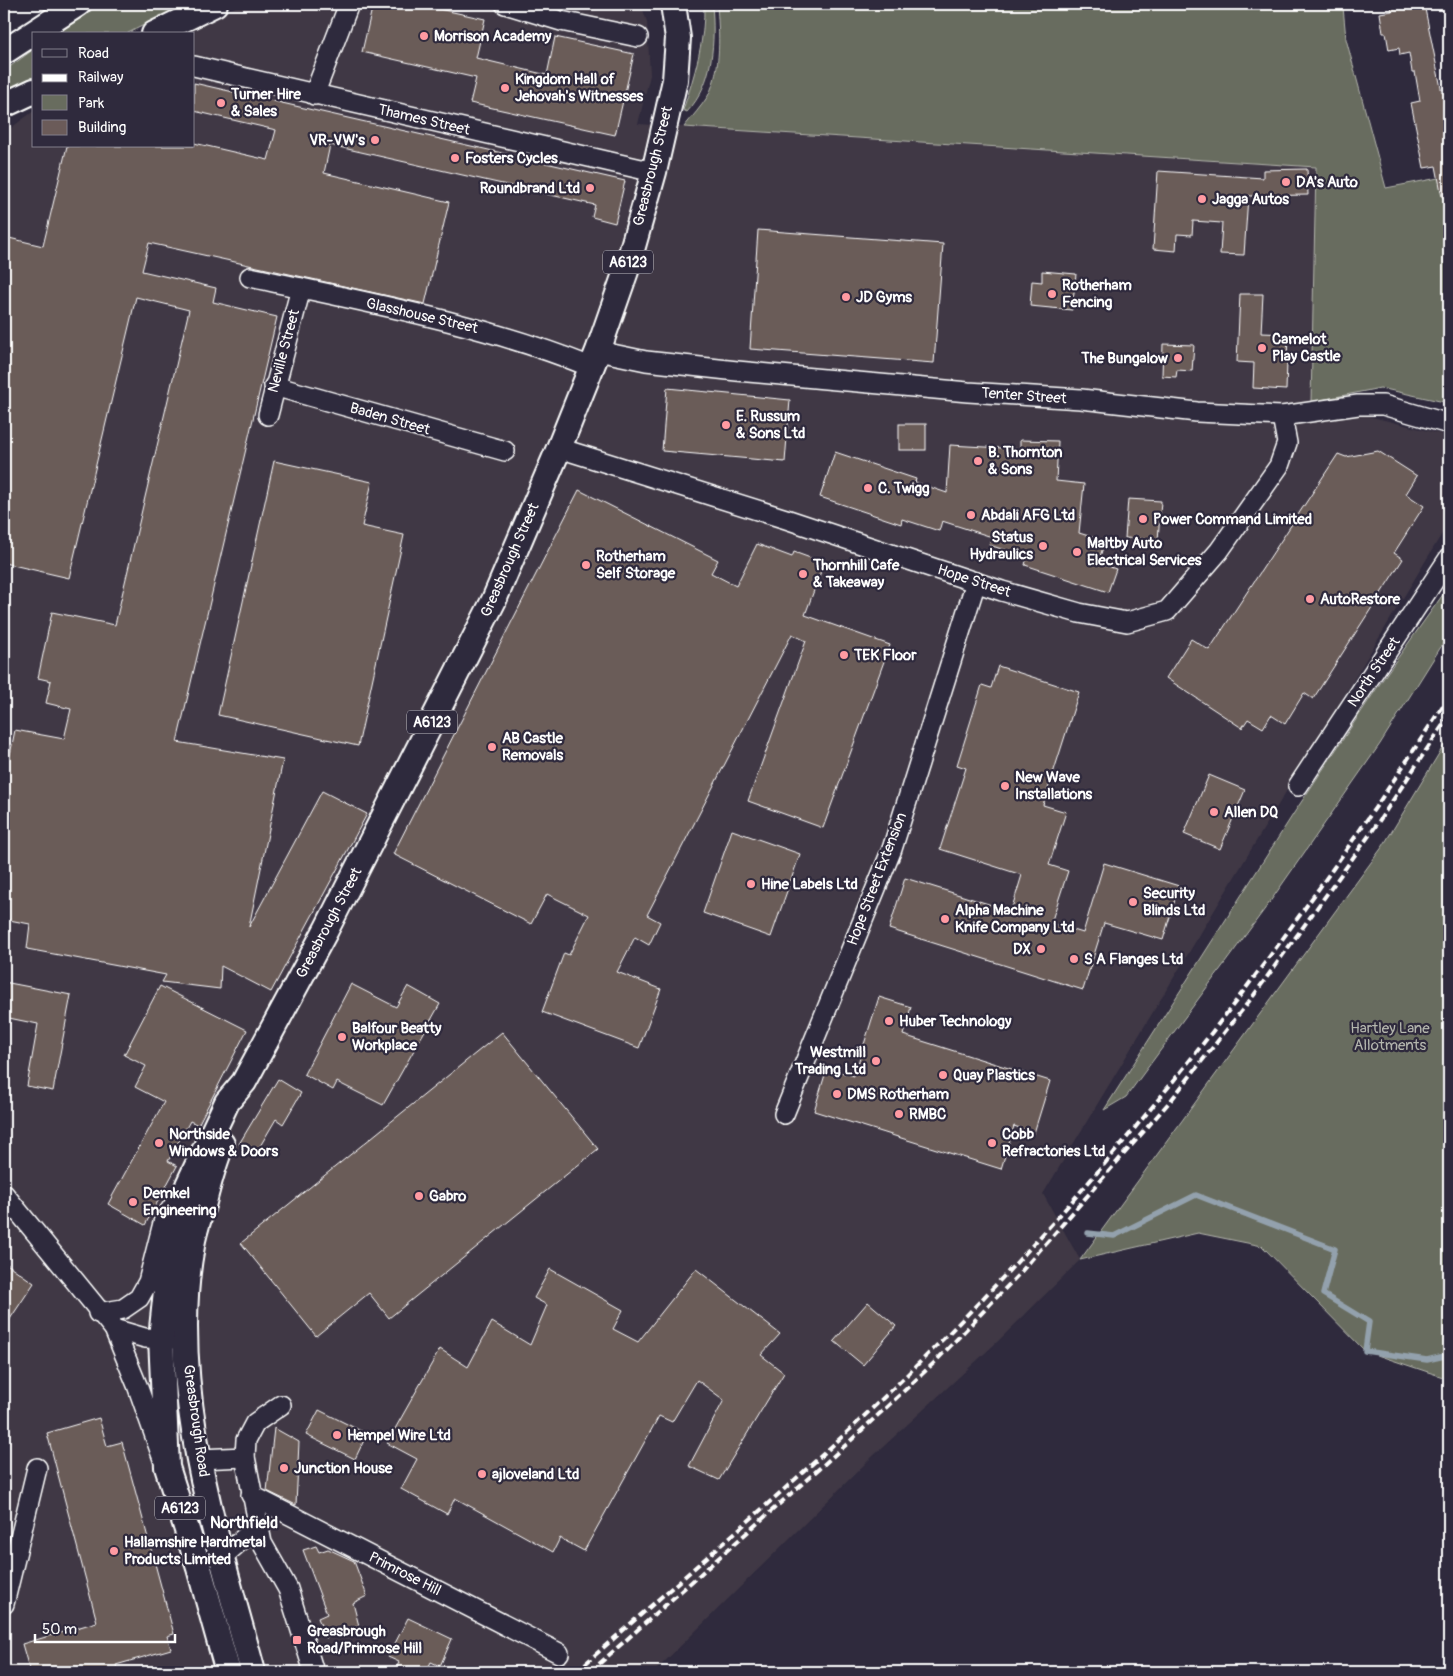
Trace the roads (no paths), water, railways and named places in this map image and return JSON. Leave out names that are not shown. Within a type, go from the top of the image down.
[{"type":"main road","points":[[35,32],[78,4]]},
{"type":"main road","points":[[158,32],[214,4]]},
{"type":"main road","name":"Greasbrough Street","points":[[161,1338],[167,1281],[188,1185],[227,1102],[244,1082],[331,922],[494,600],[559,448],[594,359],[626,271],[654,172],[675,80],[678,38],[673,4]]},
{"type":"main road","points":[[4,52],[32,34]]},
{"type":"main road","points":[[4,105],[32,92]]},
{"type":"main road","name":"Greasbrough Street","points":[[186,1339],[192,1245],[215,1160],[238,1110],[244,1082]]},
{"type":"main road","name":"A6123","points":[[161,1338],[175,1325],[179,1281],[190,1261]]},
{"type":"main road","name":"Greasbrough Road","points":[[161,1338],[167,1467],[199,1568],[228,1672]]},
{"type":"main road","name":"Greasbrough Road","points":[[186,1339],[187,1376],[199,1459],[222,1557],[253,1672]]},
{"type":"main road","name":"A6123","points":[[199,1459],[186,1467],[188,1491],[199,1545],[199,1568]]},
{"type":"street","points":[[314,95],[349,4]]},
{"type":"street","points":[[505,4],[561,21],[638,36]]},
{"type":"street","name":"Thames Street","points":[[195,66],[654,172]]},
{"type":"street","name":"Glasshouse Street","points":[[250,277],[441,319],[594,359]]},
{"type":"street","name":"Neville Street","points":[[268,415],[301,288]]},
{"type":"street","name":"Tenter Street","points":[[594,359],[646,361],[737,371],[968,392],[1081,400],[1197,412],[1282,416],[1358,405],[1382,405],[1449,424]]},
{"type":"street","name":"Baden Street","points":[[274,386],[505,451]]},
{"type":"street","name":"Hope Street","points":[[559,448],[786,519],[976,582],[1079,613],[1126,622],[1167,611],[1219,551],[1279,466],[1287,443],[1282,416]]},
{"type":"street","name":"North Street","points":[[1298,786],[1449,558]]},
{"type":"street","name":"Hope Street Extension","points":[[784,1114],[892,849],[976,582]]},
{"type":"street","name":"Greasbrough Street","points":[[98,1313],[123,1309],[139,1298],[148,1282],[164,1219],[188,1185]]},
{"type":"street","name":"Greasbrough Road","points":[[7,1205],[98,1313],[114,1329],[137,1385],[158,1451],[167,1467]]},
{"type":"street","name":"Greasbrough Road","points":[[114,1329],[145,1338],[186,1339]]},
{"type":"street","points":[[281,1406],[255,1423],[246,1440],[245,1457],[262,1543],[288,1589],[314,1672]]},
{"type":"street","points":[[199,1459],[245,1457]]},
{"type":"street","points":[[4,1604],[37,1468]]},
{"type":"street","name":"Primrose Hill","points":[[251,1495],[559,1652]]},
{"type":"street","points":[[222,1557],[258,1526]]},
{"type":"waterway","points":[[1088,1233],[1114,1236],[1196,1195],[1335,1249],[1323,1294],[1369,1322],[1365,1351],[1427,1360],[1449,1355]]},
{"type":"railway","points":[[576,1672],[790,1484],[874,1407],[990,1290],[1063,1211],[1133,1130],[1266,961],[1390,786],[1449,696]]},
{"type":"railway","points":[[590,1672],[848,1443],[935,1362],[1019,1274],[1172,1099],[1254,995],[1373,830],[1449,716]]},
{"type":"place","name":"Morrison Academy","points":[[424,36]]},
{"type":"place","name":"Kingdom Hall of Jehovah's Witnesses","points":[[505,88]]},
{"type":"place","name":"Turner Hire & Sales","points":[[221,103]]},
{"type":"place","name":"VR-VW's","points":[[375,140]]},
{"type":"place","name":"Fosters Cycles","points":[[455,158]]},
{"type":"place","name":"DA's Auto","points":[[1286,182]]},
{"type":"place","name":"Roundbrand Ltd","points":[[590,188]]},
{"type":"place","name":"Jagga Autos","points":[[1202,199]]},
{"type":"place","name":"Rotherham Fencing","points":[[1052,294]]},
{"type":"place","name":"JD Gyms","points":[[846,297]]},
{"type":"place","name":"Camelot Play Castle","points":[[1262,348]]},
{"type":"place","name":"The Bungalow","points":[[1178,358]]},
{"type":"place","name":"E. Russum & Sons Ltd","points":[[726,425]]},
{"type":"place","name":"B. Thornton & Sons","points":[[978,461]]},
{"type":"place","name":"C. Twigg","points":[[868,488]]},
{"type":"place","name":"Abdali AFG Ltd","points":[[971,515]]},
{"type":"place","name":"Power Command Limited","points":[[1143,519]]},
{"type":"place","name":"Status Hydraulics","points":[[1043,546]]},
{"type":"place","name":"Maltby Auto Electrical Services","points":[[1077,552]]},
{"type":"place","name":"Rotherham Self Storage","points":[[586,565]]},
{"type":"place","name":"Thornhill Cafe & Takeaway","points":[[803,574]]},
{"type":"place","name":"AutoRestore","points":[[1310,599]]},
{"type":"place","name":"TEK Floor","points":[[844,655]]},
{"type":"place","name":"AB Castle Removals","points":[[492,747]]},
{"type":"place","name":"New Wave Installations","points":[[1005,786]]},
{"type":"place","name":"Allen DQ","points":[[1214,812]]},
{"type":"place","name":"Hine Labels Ltd","points":[[751,884]]},
{"type":"place","name":"Security Blinds Ltd","points":[[1133,902]]},
{"type":"place","name":"Alpha Machine Knife Company Ltd","points":[[945,919]]},
{"type":"place","name":"DX","points":[[1041,949]]},
{"type":"place","name":"S A Flanges Ltd","points":[[1074,959]]},
{"type":"place","name":"Huber Technology","points":[[889,1021]]},
{"type":"place","name":"Balfour Beatty Workplace","points":[[342,1037]]},
{"type":"place","name":"Westmill Trading Ltd","points":[[876,1061]]},
{"type":"place","name":"Quay Plastics","points":[[943,1075]]},
{"type":"place","name":"DMS Rotherham","points":[[837,1094]]},
{"type":"place","name":"RMBC","points":[[899,1114]]},
{"type":"place","name":"Northside Windows & Doors","points":[[159,1143]]},
{"type":"place","name":"Cobb Refractories Ltd","points":[[992,1143]]},
{"type":"place","name":"Gabro","points":[[419,1196]]},
{"type":"place","name":"Demkel Engineering","points":[[133,1202]]},
{"type":"place","name":"Hempel Wire Ltd","points":[[337,1435]]},
{"type":"place","name":"Junction House","points":[[284,1468]]},
{"type":"place","name":"ajloveland Ltd","points":[[482,1474]]},
{"type":"place","name":"Hallamshire Hardmetal Products Limited","points":[[114,1551]]},
{"type":"place","name":"Greasbrough Road/Primrose Hill","points":[[297,1640]]},
{"type":"district","name":"Northfield","points":[[244,1523]]},
{"type":"park label","name":"Hartley Lane Allotments","points":[[1390,1036]]}]
